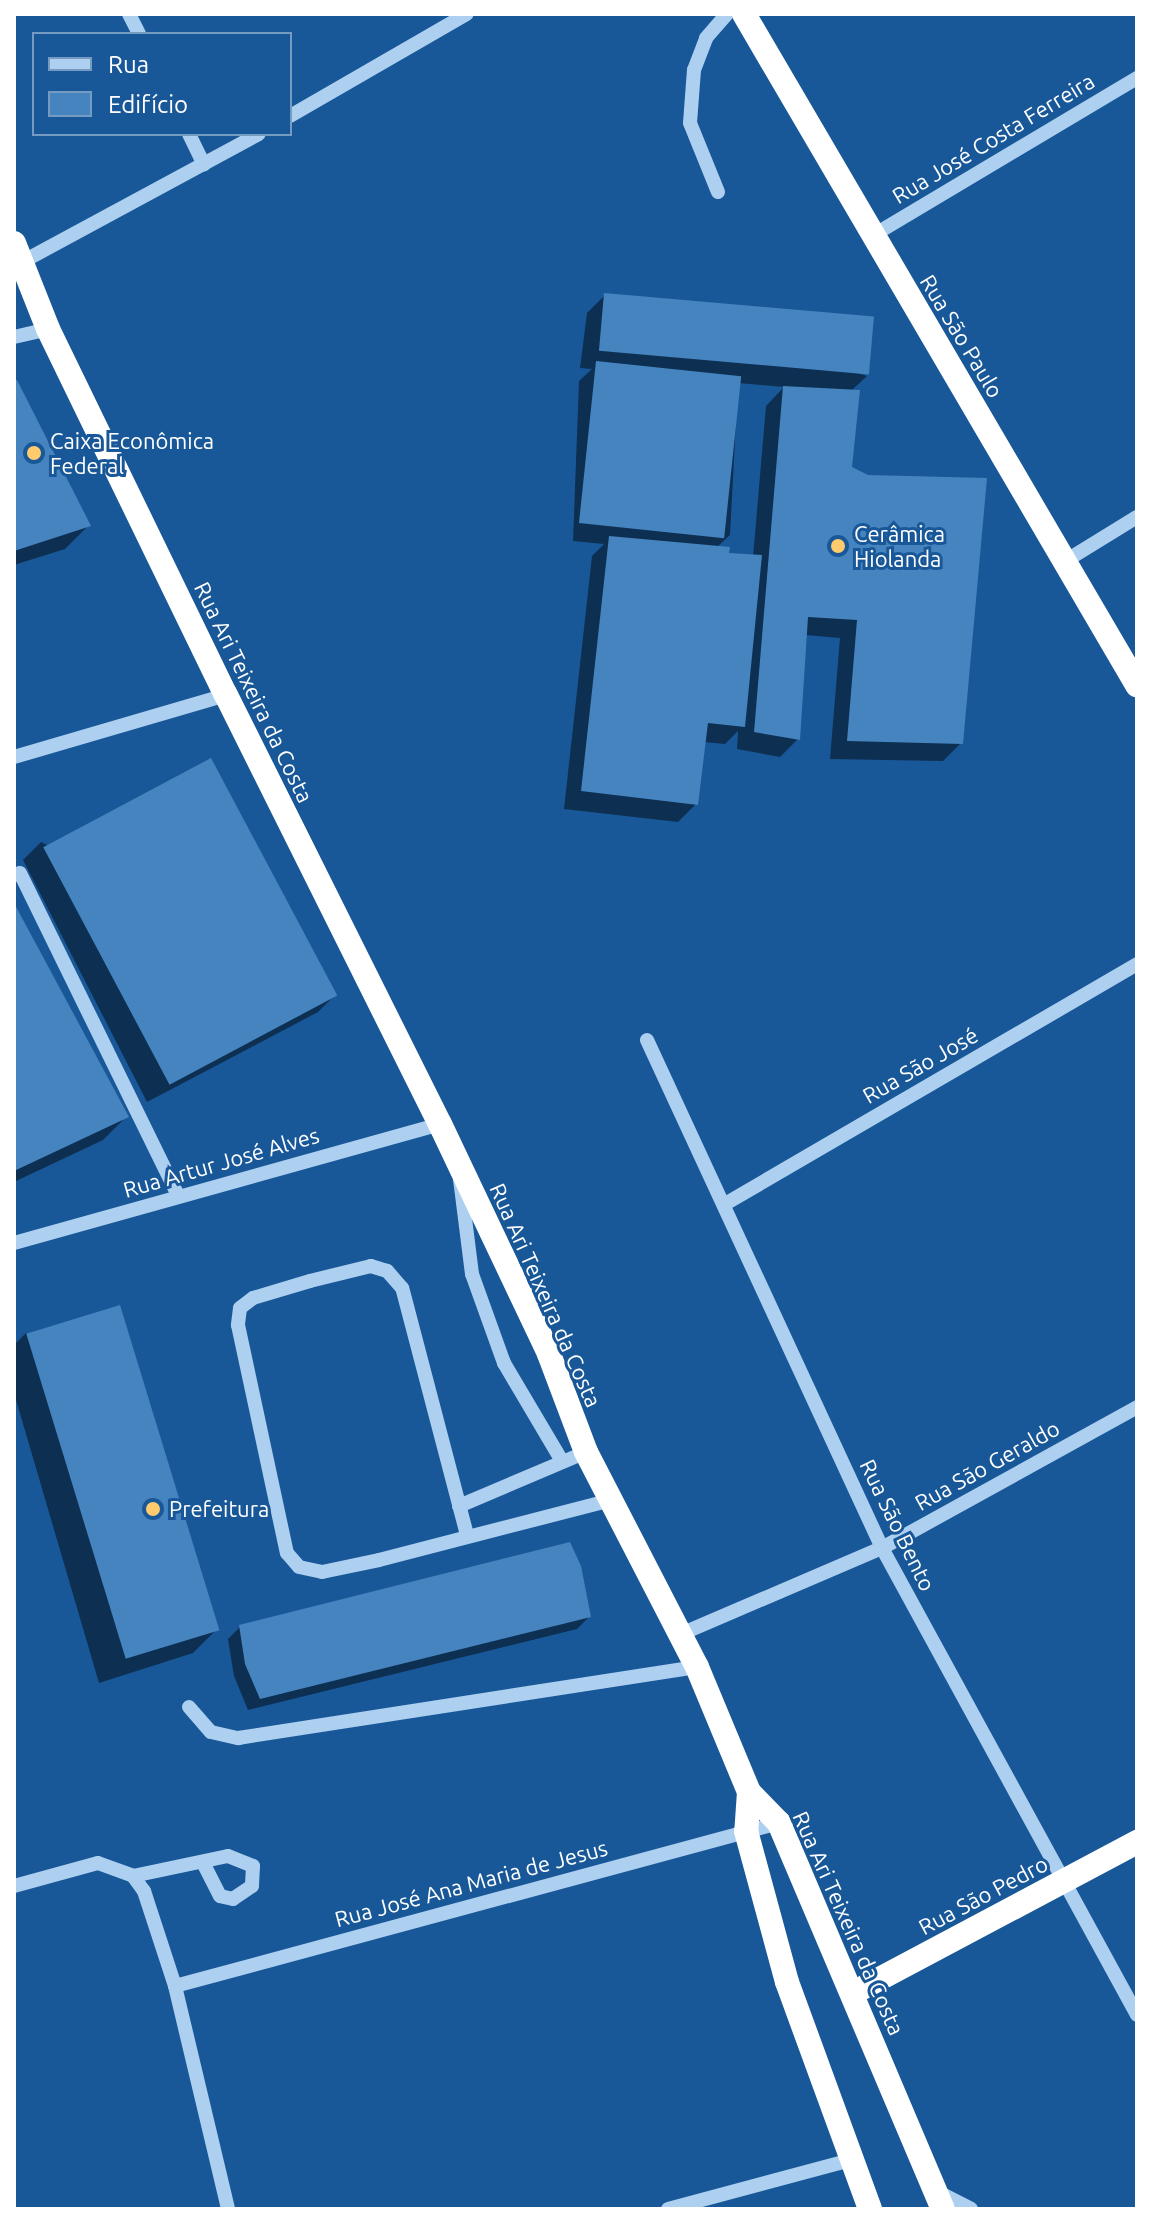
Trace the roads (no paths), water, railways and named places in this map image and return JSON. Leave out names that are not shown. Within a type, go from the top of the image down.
[{"type":"highway","name":"Rua São Paulo","points":[[744,14],[872,236],[1067,560],[1137,685]]},
{"type":"highway","name":"Rua Ari Teixeira da Costa","points":[[18,253],[48,329],[457,1159],[549,1354],[586,1452],[697,1667],[749,1792],[779,1823],[940,2200]]},
{"type":"highway","points":[[749,1792],[746,1831],[787,1982],[855,2159],[865,2208]]},
{"type":"highway","name":"Rua São Pedro","points":[[853,1993],[1137,1842]]},
{"type":"street","points":[[129,14],[138,32]]},
{"type":"street","points":[[292,115],[467,14]]},
{"type":"street","points":[[718,192],[690,123],[694,70],[706,38],[727,14]]},
{"type":"street","name":"Rua José Costa Ferreira","points":[[872,236],[1137,78]]},
{"type":"street","points":[[190,136],[204,165]]},
{"type":"street","points":[[18,253],[204,165],[255,136]]},
{"type":"street","points":[[14,337],[48,329]]},
{"type":"street","points":[[1067,560],[1137,517]]},
{"type":"street","points":[[14,757],[226,695]]},
{"type":"street","points":[[14,875],[20,873],[178,1196]]},
{"type":"street","name":"Rua São José","points":[[725,1204],[1137,964]]},
{"type":"street","name":"Rua São Bento","points":[[647,1040],[882,1548],[1137,2015]]},
{"type":"street","name":"Rua Artur José Alves","points":[[14,1243],[440,1124]]},
{"type":"street","name":"Rua Ari Teixeira da Costa","points":[[457,1159],[472,1274],[504,1363],[562,1461]]},
{"type":"street","points":[[467,1535],[402,1288],[387,1271],[371,1266],[310,1281],[253,1298],[240,1308],[238,1325],[287,1553],[299,1567],[322,1572],[611,1500]]},
{"type":"street","name":"Rua São Geraldo","points":[[681,1634],[882,1548],[1137,1407]]},
{"type":"street","points":[[459,1506],[586,1452]]},
{"type":"street","points":[[189,1707],[211,1732],[238,1738],[697,1667]]},
{"type":"street","name":"Rua José Ana Maria de Jesus","points":[[175,1986],[779,1823]]},
{"type":"street","points":[[14,1886],[98,1863],[133,1876],[203,1863]]},
{"type":"street","points":[[133,1876],[144,1891],[175,1986],[228,2209]]},
{"type":"street","points":[[668,2209],[855,2159]]},
{"type":"street","points":[[940,2200],[971,2209]]},
{"type":"place","name":"Caixa Econômica Federal","points":[[34,453]]},
{"type":"place","name":"Cerâmica Hiolanda","points":[[838,546]]},
{"type":"place","name":"Prefeitura","points":[[153,1509]]}]
